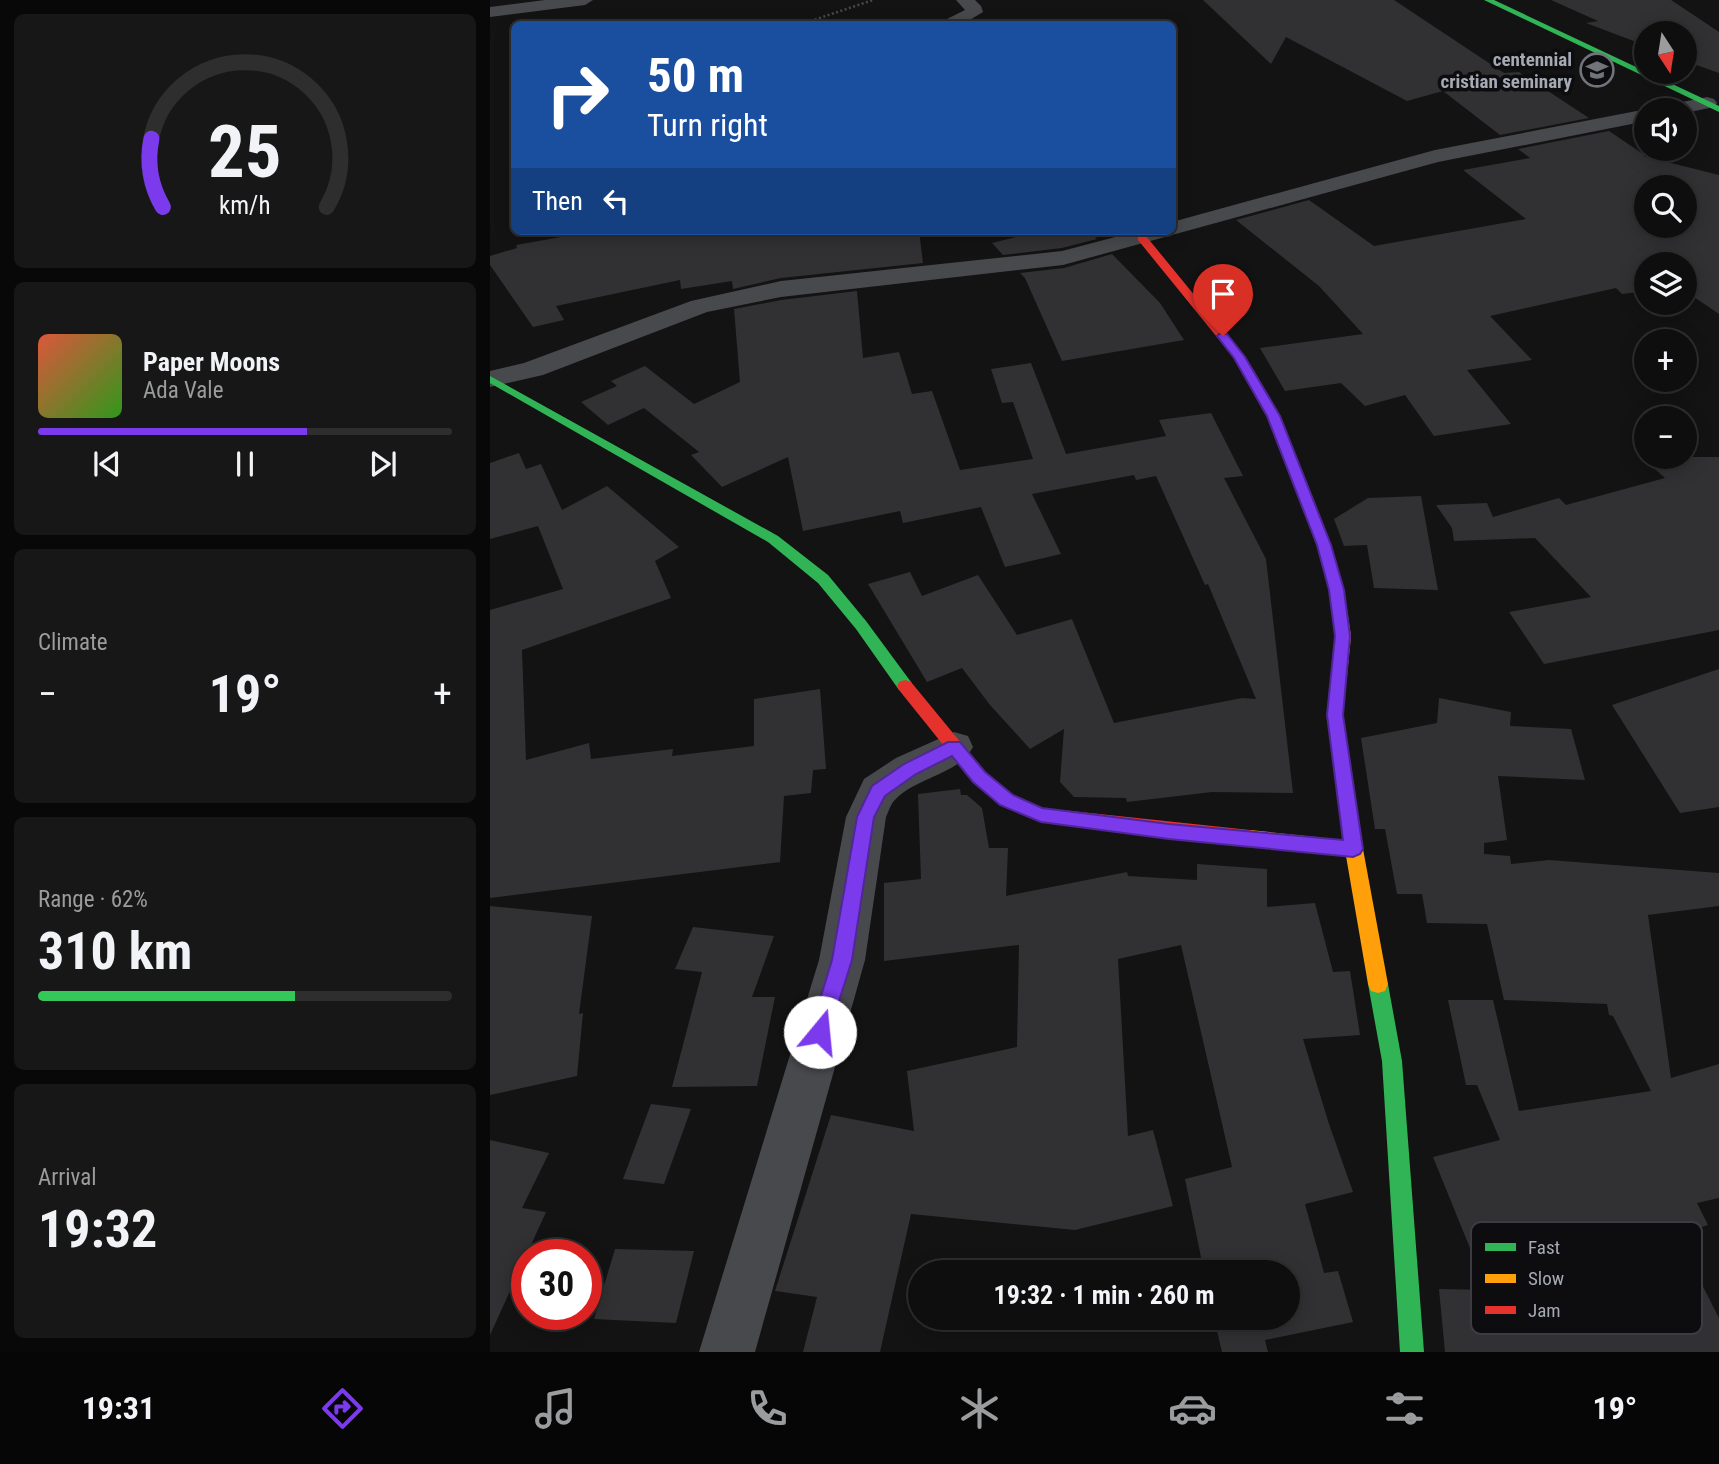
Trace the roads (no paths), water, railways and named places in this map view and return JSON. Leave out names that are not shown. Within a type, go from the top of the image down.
[{"type":"main road","points":[[1488,0],[1713,106]]},
{"type":"main road","points":[[1142,238],[1239,357],[1274,416],[1324,545],[1337,590],[1343,636],[1335,715],[1353,849],[1392,1061],[1412,1352]]},
{"type":"main road","points":[[490,379],[773,539],[823,579],[954,747],[979,777],[1007,800],[1041,815],[1169,832],[1353,849]]},
{"type":"street","points":[[490,12],[585,0]]},
{"type":"street","points":[[957,21],[974,12],[972,6],[964,0]]},
{"type":"street","points":[[1176,228],[1436,156],[1634,118]]},
{"type":"street","points":[[490,379],[533,369],[700,306],[781,289],[1063,258],[1152,235]]},
{"type":"street","points":[[727,1352],[842,960],[866,817],[878,791],[910,769],[954,747]]},
{"type":"place","name":"centennial cristian seminary","points":[[1597,70]]}]
